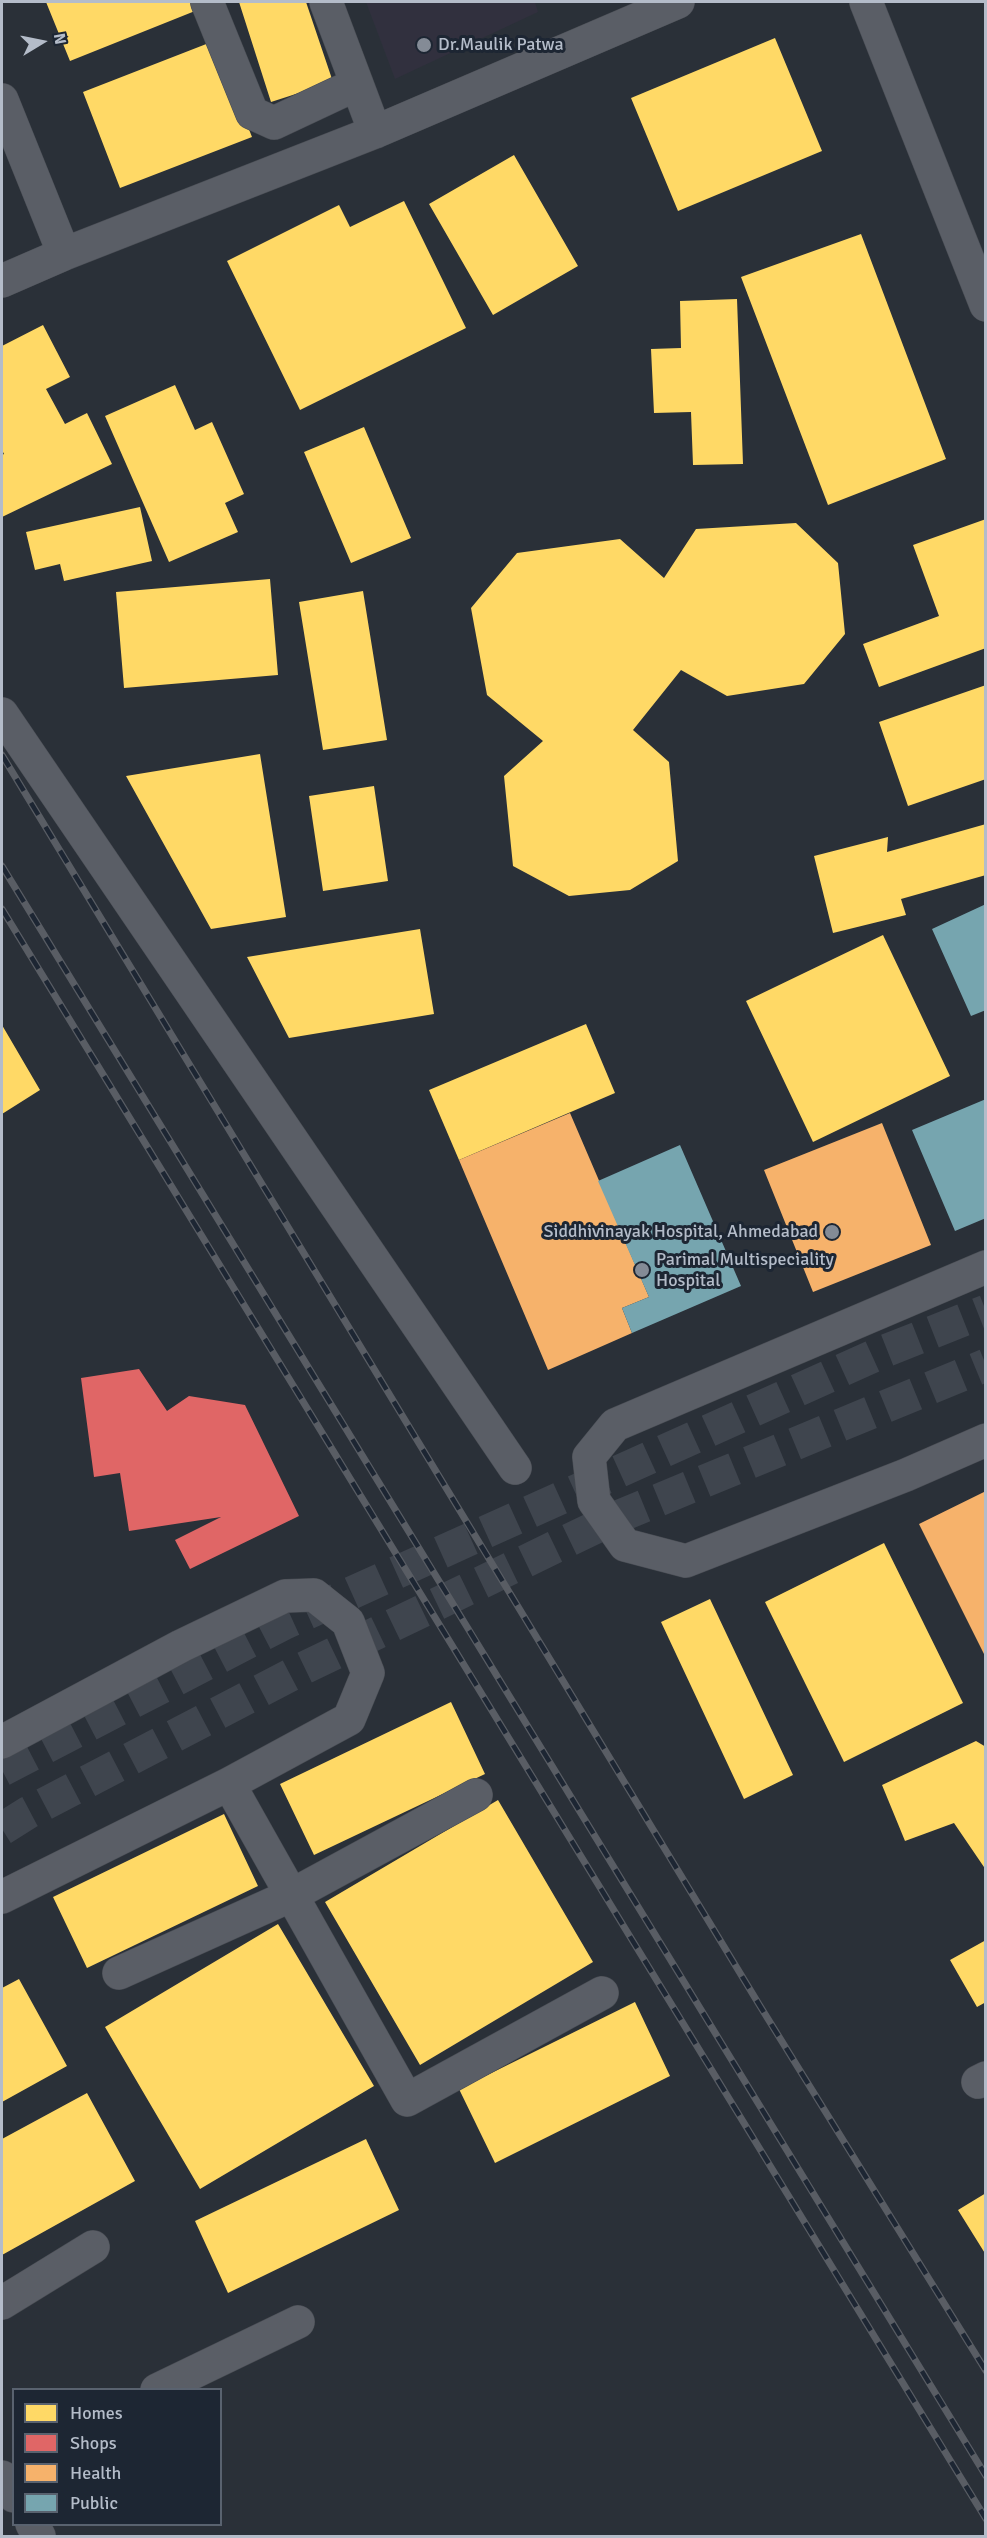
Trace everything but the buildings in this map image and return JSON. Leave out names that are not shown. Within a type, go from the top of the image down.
[{"type":"street","points":[[207,2],[252,113],[274,123],[357,84]]},
{"type":"street","points":[[326,2],[375,132]]},
{"type":"street","points":[[2,281],[64,254],[375,132],[678,2]]},
{"type":"street","points":[[866,2],[986,305]]},
{"type":"street","points":[[2,100],[64,254]]},
{"type":"street","points":[[2,714],[515,1467]]},
{"type":"street","points":[[986,1267],[615,1425],[589,1457],[594,1501],[625,1545],[686,1561],[906,1475],[986,1440]]},
{"type":"street","points":[[2,1742],[182,1646],[285,1596],[314,1595],[348,1622],[368,1673],[349,1719],[229,1784],[2,1897]]},
{"type":"street","points":[[229,1784],[407,2100],[602,1993]]},
{"type":"street","points":[[119,1973],[292,1895],[476,1795]]},
{"type":"street","points":[[2,2303],[93,2247]]},
{"type":"street","points":[[161,2388],[298,2322]]},
{"type":"street","points":[[2,2477],[12,2493]]},
{"type":"shaded area","name":"Dr.Maulik Patwa","points":[[366,2],[535,2],[538,12],[395,79]]},
{"type":"tunnel","points":[[2,1770],[283,1624],[880,1353],[986,1311]]},
{"type":"tunnel","points":[[2,1829],[29,1812],[304,1668],[615,1518],[986,1365]]},
{"type":"railway","points":[[2,755],[760,2006],[986,2371]]},
{"type":"railway","points":[[2,866],[986,2476]]},
{"type":"railway","points":[[2,909],[986,2519]]},
{"type":"place","name":"Dr.Maulik Patwa","points":[[424,45]]},
{"type":"place","name":"Siddhivinayak Hospital, Ahmedabad","points":[[832,1232]]},
{"type":"place","name":"Parimal Multispeciality Hospital","points":[[642,1270]]}]
